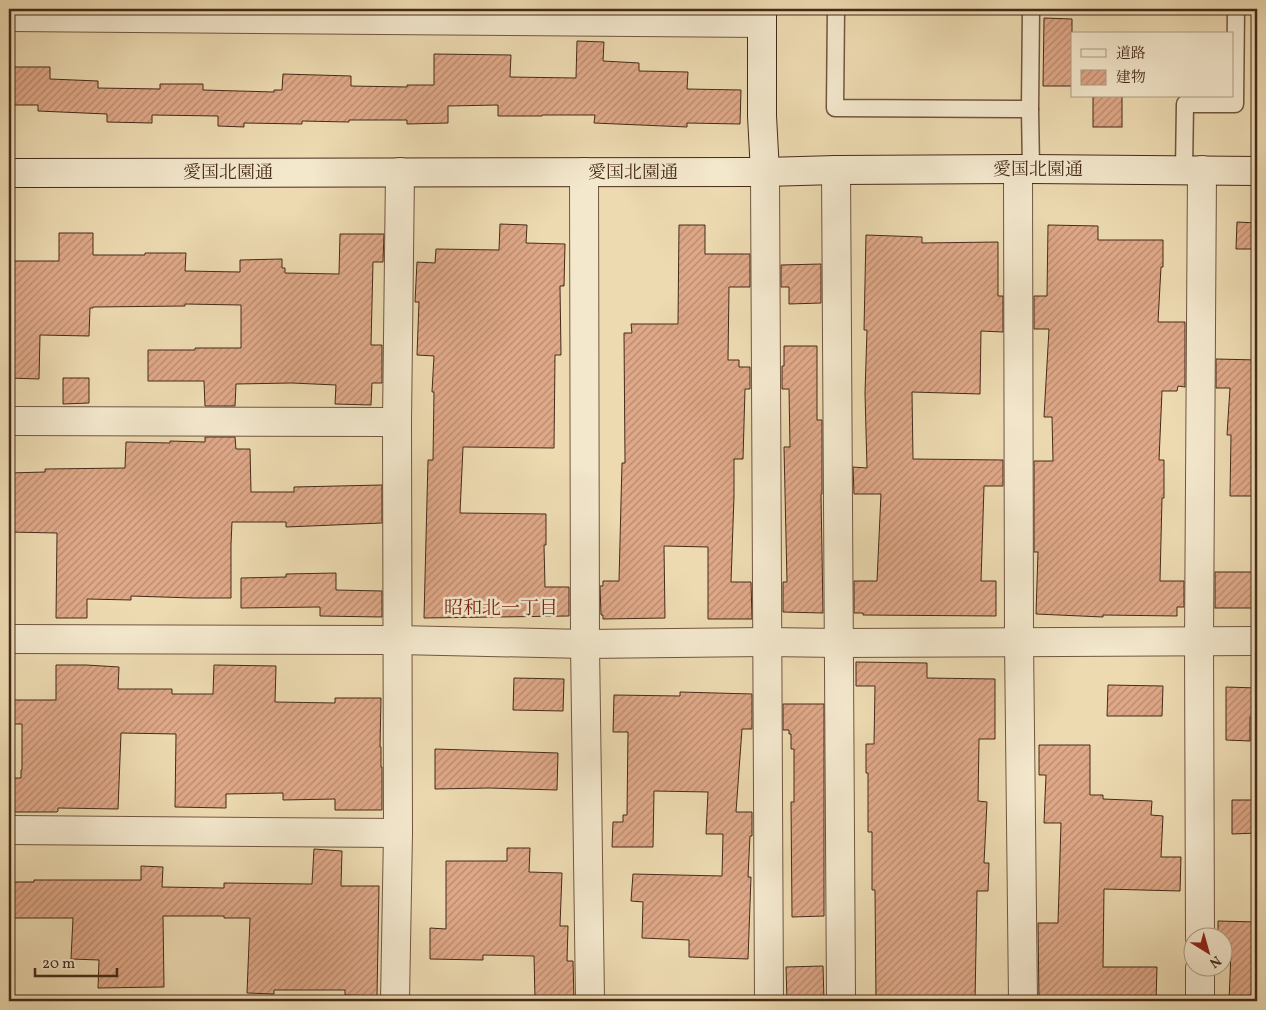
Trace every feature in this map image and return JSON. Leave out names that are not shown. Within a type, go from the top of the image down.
[{"type":"street","points":[[9,17],[762,16],[762,116],[765,172],[769,1001]]},
{"type":"street","name":"愛国北園通","points":[[9,173],[765,172],[1025,169],[1257,171]]},
{"type":"street","points":[[1023,1001],[1019,641],[1025,169]]},
{"type":"street","points":[[836,170],[841,1001]]},
{"type":"street","points":[[1193,170],[1199,641],[1200,928]]},
{"type":"street","points":[[395,1001],[398,833],[397,422],[400,172]]},
{"type":"street","points":[[584,172],[585,644],[590,1001]]},
{"type":"street","points":[[9,421],[397,422]]},
{"type":"street","points":[[9,639],[398,640],[585,644],[1257,641]]},
{"type":"street","points":[[9,830],[398,833]]},
{"type":"street","points":[[1200,978],[1200,1001]]},
{"type":"lane","points":[[836,9],[835,108],[1030,109]]},
{"type":"lane","points":[[1025,169],[1030,109],[1031,9]]},
{"type":"lane","points":[[1193,170],[1185,104],[1235,104],[1236,9]]},
{"type":"building","points":[[1044,18],[1072,19],[1071,86],[1043,86]]},
{"type":"building","points":[[577,41],[604,42],[603,61],[639,63],[639,71],[688,72],[687,89],[741,90],[740,124],[687,123],[687,127],[594,123],[595,115],[498,116],[498,105],[448,106],[448,123],[407,124],[407,120],[349,120],[349,122],[302,121],[302,124],[244,123],[244,127],[218,126],[218,116],[152,115],[152,123],[107,122],[107,114],[38,111],[38,105],[9,105],[9,67],[50,67],[50,79],[98,81],[98,88],[160,89],[160,84],[203,84],[203,90],[274,92],[274,90],[282,90],[283,74],[351,76],[351,86],[407,87],[407,85],[434,85],[434,54],[511,55],[510,77],[576,78]]},
{"type":"building","points":[[1093,98],[1122,98],[1122,127],[1093,127]]},
{"type":"building","points":[[1237,222],[1257,223],[1257,249],[1236,249]]},
{"type":"building","points":[[500,224],[527,225],[526,243],[565,244],[564,286],[560,286],[561,355],[555,355],[554,448],[463,447],[460,513],[546,514],[546,545],[544,545],[545,587],[569,587],[569,616],[424,618],[428,460],[433,460],[434,392],[432,392],[434,356],[417,355],[419,302],[415,302],[417,262],[435,263],[436,249],[499,250]]},
{"type":"building","points":[[679,225],[705,225],[705,254],[750,254],[750,287],[729,287],[728,360],[739,360],[739,367],[750,367],[750,389],[745,389],[743,459],[734,459],[731,582],[751,582],[752,619],[708,619],[708,547],[664,546],[665,618],[603,619],[603,615],[601,615],[600,586],[603,586],[603,581],[619,581],[622,463],[625,463],[624,333],[632,333],[631,324],[678,324]]},
{"type":"building","points":[[1048,225],[1098,226],[1098,240],[1163,240],[1163,267],[1161,267],[1158,322],[1185,322],[1185,387],[1178,386],[1177,391],[1162,391],[1159,460],[1164,460],[1160,581],[1184,581],[1184,607],[1177,607],[1177,616],[1103,615],[1103,617],[1036,614],[1038,552],[1034,552],[1034,461],[1053,461],[1052,417],[1044,417],[1049,329],[1034,329],[1034,296],[1047,296]]},
{"type":"building","points":[[59,233],[93,233],[93,255],[186,253],[185,271],[240,272],[240,260],[282,259],[282,268],[285,268],[285,273],[339,274],[340,234],[384,234],[383,262],[373,262],[371,345],[382,345],[382,383],[372,383],[371,405],[335,404],[336,385],[292,383],[236,384],[235,406],[205,406],[204,381],[148,381],[148,350],[241,348],[241,305],[185,304],[185,306],[93,307],[90,308],[89,336],[40,335],[39,379],[9,378],[9,269],[13,269],[13,261],[59,261]]},
{"type":"building","points":[[866,235],[922,237],[922,243],[998,242],[998,296],[1003,296],[1003,332],[981,331],[980,394],[912,392],[913,459],[1003,460],[1003,486],[984,486],[981,581],[996,581],[996,616],[863,615],[863,613],[854,613],[854,581],[877,581],[881,494],[854,494],[853,467],[867,468],[865,393],[867,330],[864,330]]},
{"type":"building","points":[[821,264],[821,303],[789,304],[789,287],[781,287],[781,265]]},
{"type":"building","points":[[784,346],[817,346],[817,420],[822,420],[823,613],[783,612],[783,582],[787,582],[784,447],[790,447],[789,389],[782,389]]},
{"type":"building","points":[[1216,359],[1257,360],[1257,496],[1230,496],[1231,435],[1227,435],[1230,388],[1216,388]]},
{"type":"building","points":[[63,378],[89,378],[89,403],[63,404]]},
{"type":"building","points":[[205,437],[235,437],[236,449],[250,449],[251,492],[294,492],[294,487],[382,485],[382,523],[286,527],[286,522],[232,522],[231,598],[131,596],[131,600],[87,599],[87,618],[56,618],[57,533],[9,532],[9,473],[45,472],[45,469],[125,468],[126,442],[205,442]]},
{"type":"building","points":[[1215,572],[1257,572],[1257,608],[1215,608]]},
{"type":"building","points":[[336,573],[336,590],[382,591],[382,617],[320,616],[320,607],[241,608],[241,578],[286,577],[286,574]]},
{"type":"building","points":[[856,662],[927,663],[927,678],[995,679],[995,739],[979,739],[978,801],[987,802],[984,863],[989,863],[988,891],[977,891],[975,1001],[876,1001],[875,890],[872,890],[872,832],[868,832],[868,773],[866,773],[866,744],[874,744],[875,686],[856,686]]},
{"type":"building","points":[[56,665],[119,667],[118,689],[172,689],[172,694],[213,694],[214,665],[276,666],[275,702],[335,703],[335,698],[381,698],[382,810],[335,810],[335,799],[283,800],[283,793],[226,794],[226,808],[175,807],[176,734],[121,733],[118,809],[58,808],[57,812],[9,812],[9,778],[21,778],[22,724],[9,724],[9,700],[56,700]]},
{"type":"building","points":[[514,678],[564,679],[563,711],[513,710]]},
{"type":"building","points":[[1108,685],[1163,686],[1162,716],[1107,716]]},
{"type":"building","points":[[1226,687],[1257,688],[1257,717],[1250,717],[1250,741],[1226,740]]},
{"type":"building","points":[[680,692],[752,694],[752,729],[742,729],[736,812],[752,812],[748,877],[751,877],[748,959],[689,957],[689,940],[642,938],[643,902],[631,901],[633,874],[722,876],[723,834],[706,834],[708,792],[654,791],[653,847],[612,847],[613,822],[623,822],[623,815],[627,815],[628,732],[613,732],[614,695],[680,696]]},
{"type":"building","points":[[783,704],[824,704],[824,916],[792,917],[791,802],[794,802],[794,749],[791,749],[791,734],[789,734],[789,730],[783,730]]},
{"type":"building","points":[[1039,745],[1090,745],[1090,795],[1103,795],[1103,799],[1152,801],[1151,815],[1163,816],[1161,857],[1181,857],[1180,891],[1104,889],[1103,967],[1157,967],[1156,1001],[1039,1001],[1038,923],[1058,923],[1061,823],[1044,823],[1046,775],[1039,775]]},
{"type":"building","points":[[435,749],[558,753],[557,790],[435,789]]},
{"type":"building","points":[[1232,800],[1257,800],[1257,833],[1232,834]]},
{"type":"building","points":[[507,848],[530,848],[529,872],[562,873],[560,926],[568,926],[567,961],[573,961],[574,1001],[542,1001],[542,999],[535,999],[534,956],[483,955],[483,960],[430,959],[430,928],[446,929],[446,861],[507,861]]},
{"type":"building","points":[[314,849],[342,851],[341,886],[379,886],[377,996],[345,995],[345,990],[274,990],[274,994],[247,993],[250,918],[224,918],[224,916],[163,916],[164,987],[98,988],[99,960],[71,959],[73,918],[9,918],[9,882],[34,882],[34,880],[141,880],[141,866],[163,867],[162,887],[224,888],[224,883],[312,884]]},
{"type":"building","points":[[1218,921],[1257,922],[1257,1001],[1229,1001],[1230,978],[1234,978],[1234,928],[1218,928]]},
{"type":"building","points":[[823,966],[824,1001],[787,1001],[786,967]]},
{"type":"district","name":"昭和北一丁目","points":[[501,607]]}]
